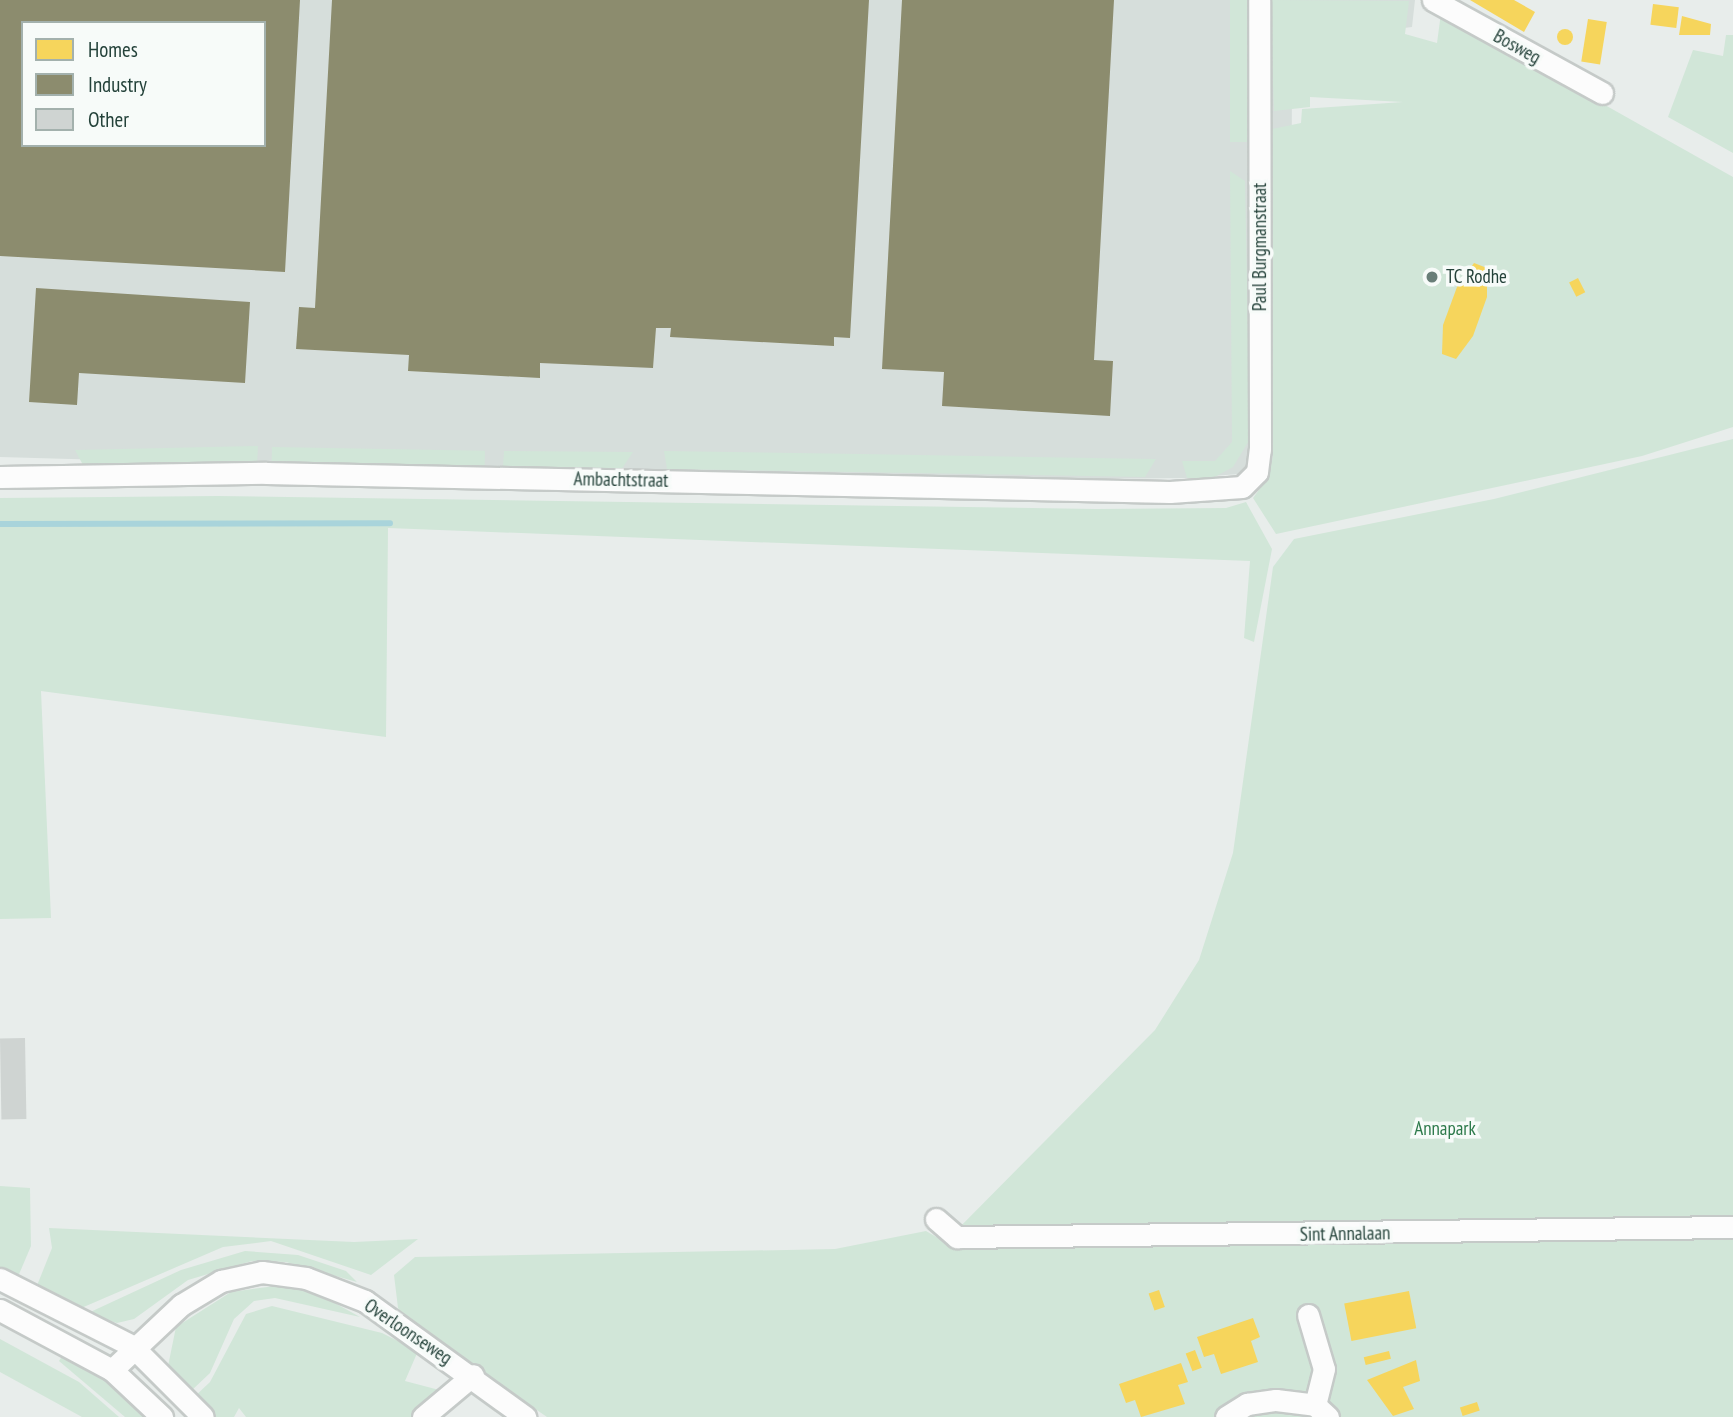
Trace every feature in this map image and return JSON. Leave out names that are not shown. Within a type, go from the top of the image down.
[{"type":"street","name":"Paul Burgmanstraat","points":[[1242,487],[1257,472],[1260,449],[1259,0]]},
{"type":"street","name":"Bosweg","points":[[1433,0],[1602,93]]},
{"type":"street","name":"Ambachtstraat","points":[[0,477],[266,473],[1170,492],[1242,487]]},
{"type":"street","name":"Sint Annalaan","points":[[936,1219],[957,1237],[1733,1227]]},
{"type":"street","name":"Overloonseweg","points":[[112,1370],[132,1346],[221,1281],[262,1272],[306,1278],[371,1293],[525,1417]]},
{"type":"street","points":[[0,1279],[132,1346],[203,1417]]},
{"type":"street","points":[[0,1310],[112,1370],[162,1417]]},
{"type":"street","points":[[1226,1417],[1247,1404],[1276,1400],[1322,1411],[1324,1369],[1308,1315]]},
{"type":"street","points":[[422,1417],[473,1375]]},
{"type":"shaded area","points":[[0,0],[1415,0],[1412,27],[1292,42],[1291,470],[1186,478],[849,481],[0,457]]},
{"type":"green space","points":[[1230,0],[1247,0],[1247,142],[1230,142]]},
{"type":"green space","points":[[1270,0],[1409,1],[1405,34],[1437,43],[1441,13],[1733,177],[1733,427],[1642,456],[1276,534],[1253,498],[1269,476],[1273,456],[1272,129],[1301,123],[1302,109],[1403,102],[1310,97],[1310,107],[1274,111]]},
{"type":"green space","points":[[1726,35],[1733,35],[1733,153],[1668,117],[1693,50],[1723,56]]},
{"type":"green space","points":[[1230,171],[1245,181],[1250,439],[1233,467],[1211,479],[1187,478],[1182,461],[1215,461],[1232,442]]},
{"type":"green space","name":"Annapark","points":[[1733,439],[1733,1417],[547,1417],[407,1321],[398,1308],[394,1275],[415,1257],[835,1249],[926,1231],[945,1242],[1155,1030],[1199,960],[1233,853],[1273,567],[1294,539],[1494,499]]},
{"type":"green space","points":[[258,446],[257,465],[84,467],[75,450]]},
{"type":"green space","points":[[272,447],[485,451],[485,468],[272,464]]},
{"type":"green space","points":[[504,451],[633,452],[621,470],[503,466]]},
{"type":"green space","points":[[664,451],[1156,459],[1145,477],[667,469]]},
{"type":"green space","points":[[218,496],[1096,509],[1226,508],[1246,502],[1272,549],[1254,642],[1244,638],[1250,561],[388,528],[386,737],[41,691],[51,918],[0,919],[0,498]]},
{"type":"green space","points":[[0,1186],[30,1188],[31,1246],[17,1279],[0,1273]]},
{"type":"green space","points":[[49,1228],[354,1242],[418,1239],[371,1275],[271,1241],[223,1247],[79,1309],[36,1288],[52,1248]]},
{"type":"green space","points":[[245,1251],[298,1255],[346,1271],[357,1282],[286,1262],[252,1261],[188,1280],[134,1319],[117,1323],[86,1314],[181,1270]]},
{"type":"green space","points":[[275,1286],[313,1291],[360,1317],[275,1298],[254,1301],[234,1319],[210,1373],[190,1392],[168,1366],[176,1327],[231,1292]]},
{"type":"green space","points":[[272,1306],[382,1333],[418,1351],[405,1381],[443,1391],[411,1417],[246,1417],[239,1408],[234,1417],[207,1417],[193,1398],[210,1382],[246,1314]]},
{"type":"green space","points":[[0,1339],[79,1382],[119,1417],[82,1417],[0,1372]]},
{"type":"green space","points":[[64,1353],[110,1380],[154,1417],[125,1417],[59,1361]]},
{"type":"building: Homes","points":[[1470,0],[1514,0],[1535,12],[1524,32]]},
{"type":"building: Homes","points":[[1653,4],[1679,7],[1676,28],[1650,25]]},
{"type":"building: Homes","points":[[1682,16],[1711,24],[1710,35],[1679,35]]},
{"type":"building: Homes","points":[[1588,19],[1607,22],[1600,64],[1581,61]]},
{"type":"building: Homes","points":[[1565,29],[1571,31],[1571,43],[1565,45],[1559,43],[1557,37],[1559,31]]},
{"type":"building: Homes","points":[[1474,263],[1487,268],[1487,297],[1473,336],[1456,359],[1442,354],[1443,325],[1457,287]]},
{"type":"building: Homes","points":[[1578,278],[1585,292],[1576,297],[1569,283]]},
{"type":"building: Homes","points":[[1159,1290],[1165,1307],[1154,1311],[1149,1294]]},
{"type":"building: Homes","points":[[1409,1291],[1416,1328],[1351,1341],[1344,1304]]},
{"type":"building: Homes","points":[[1253,1318],[1260,1337],[1251,1341],[1258,1362],[1221,1374],[1214,1354],[1204,1357],[1197,1337]]},
{"type":"building: Homes","points":[[1195,1350],[1202,1368],[1192,1371],[1186,1354]]},
{"type":"building: Homes","points":[[1389,1351],[1391,1359],[1366,1365],[1364,1357]]},
{"type":"building: Homes","points":[[1416,1360],[1420,1381],[1403,1387],[1414,1409],[1393,1416],[1367,1380]]},
{"type":"building: Homes","points":[[1181,1363],[1188,1382],[1178,1385],[1185,1404],[1141,1417],[1135,1400],[1126,1403],[1119,1384]]},
{"type":"building: Homes","points":[[1477,1402],[1480,1411],[1463,1416],[1460,1408]]},
{"type":"building: Industry","points":[[0,0],[300,0],[285,272],[0,256]]},
{"type":"building: Industry","points":[[332,0],[869,0],[850,338],[834,337],[834,346],[670,337],[671,328],[656,328],[653,368],[540,363],[540,378],[408,371],[409,355],[296,349],[299,307],[315,308]]},
{"type":"building: Industry","points":[[902,0],[1114,0],[1094,360],[1113,361],[1110,416],[942,406],[944,372],[882,369]]},
{"type":"building: Industry","points":[[36,288],[250,302],[245,383],[79,373],[77,405],[29,402]]},
{"type":"building: Other","points":[[0,1038],[25,1038],[26,1119],[1,1119]]},
{"type":"waterway","points":[[0,524],[390,523]]},
{"type":"place","name":"TC Rodhe","points":[[1432,277]]}]
